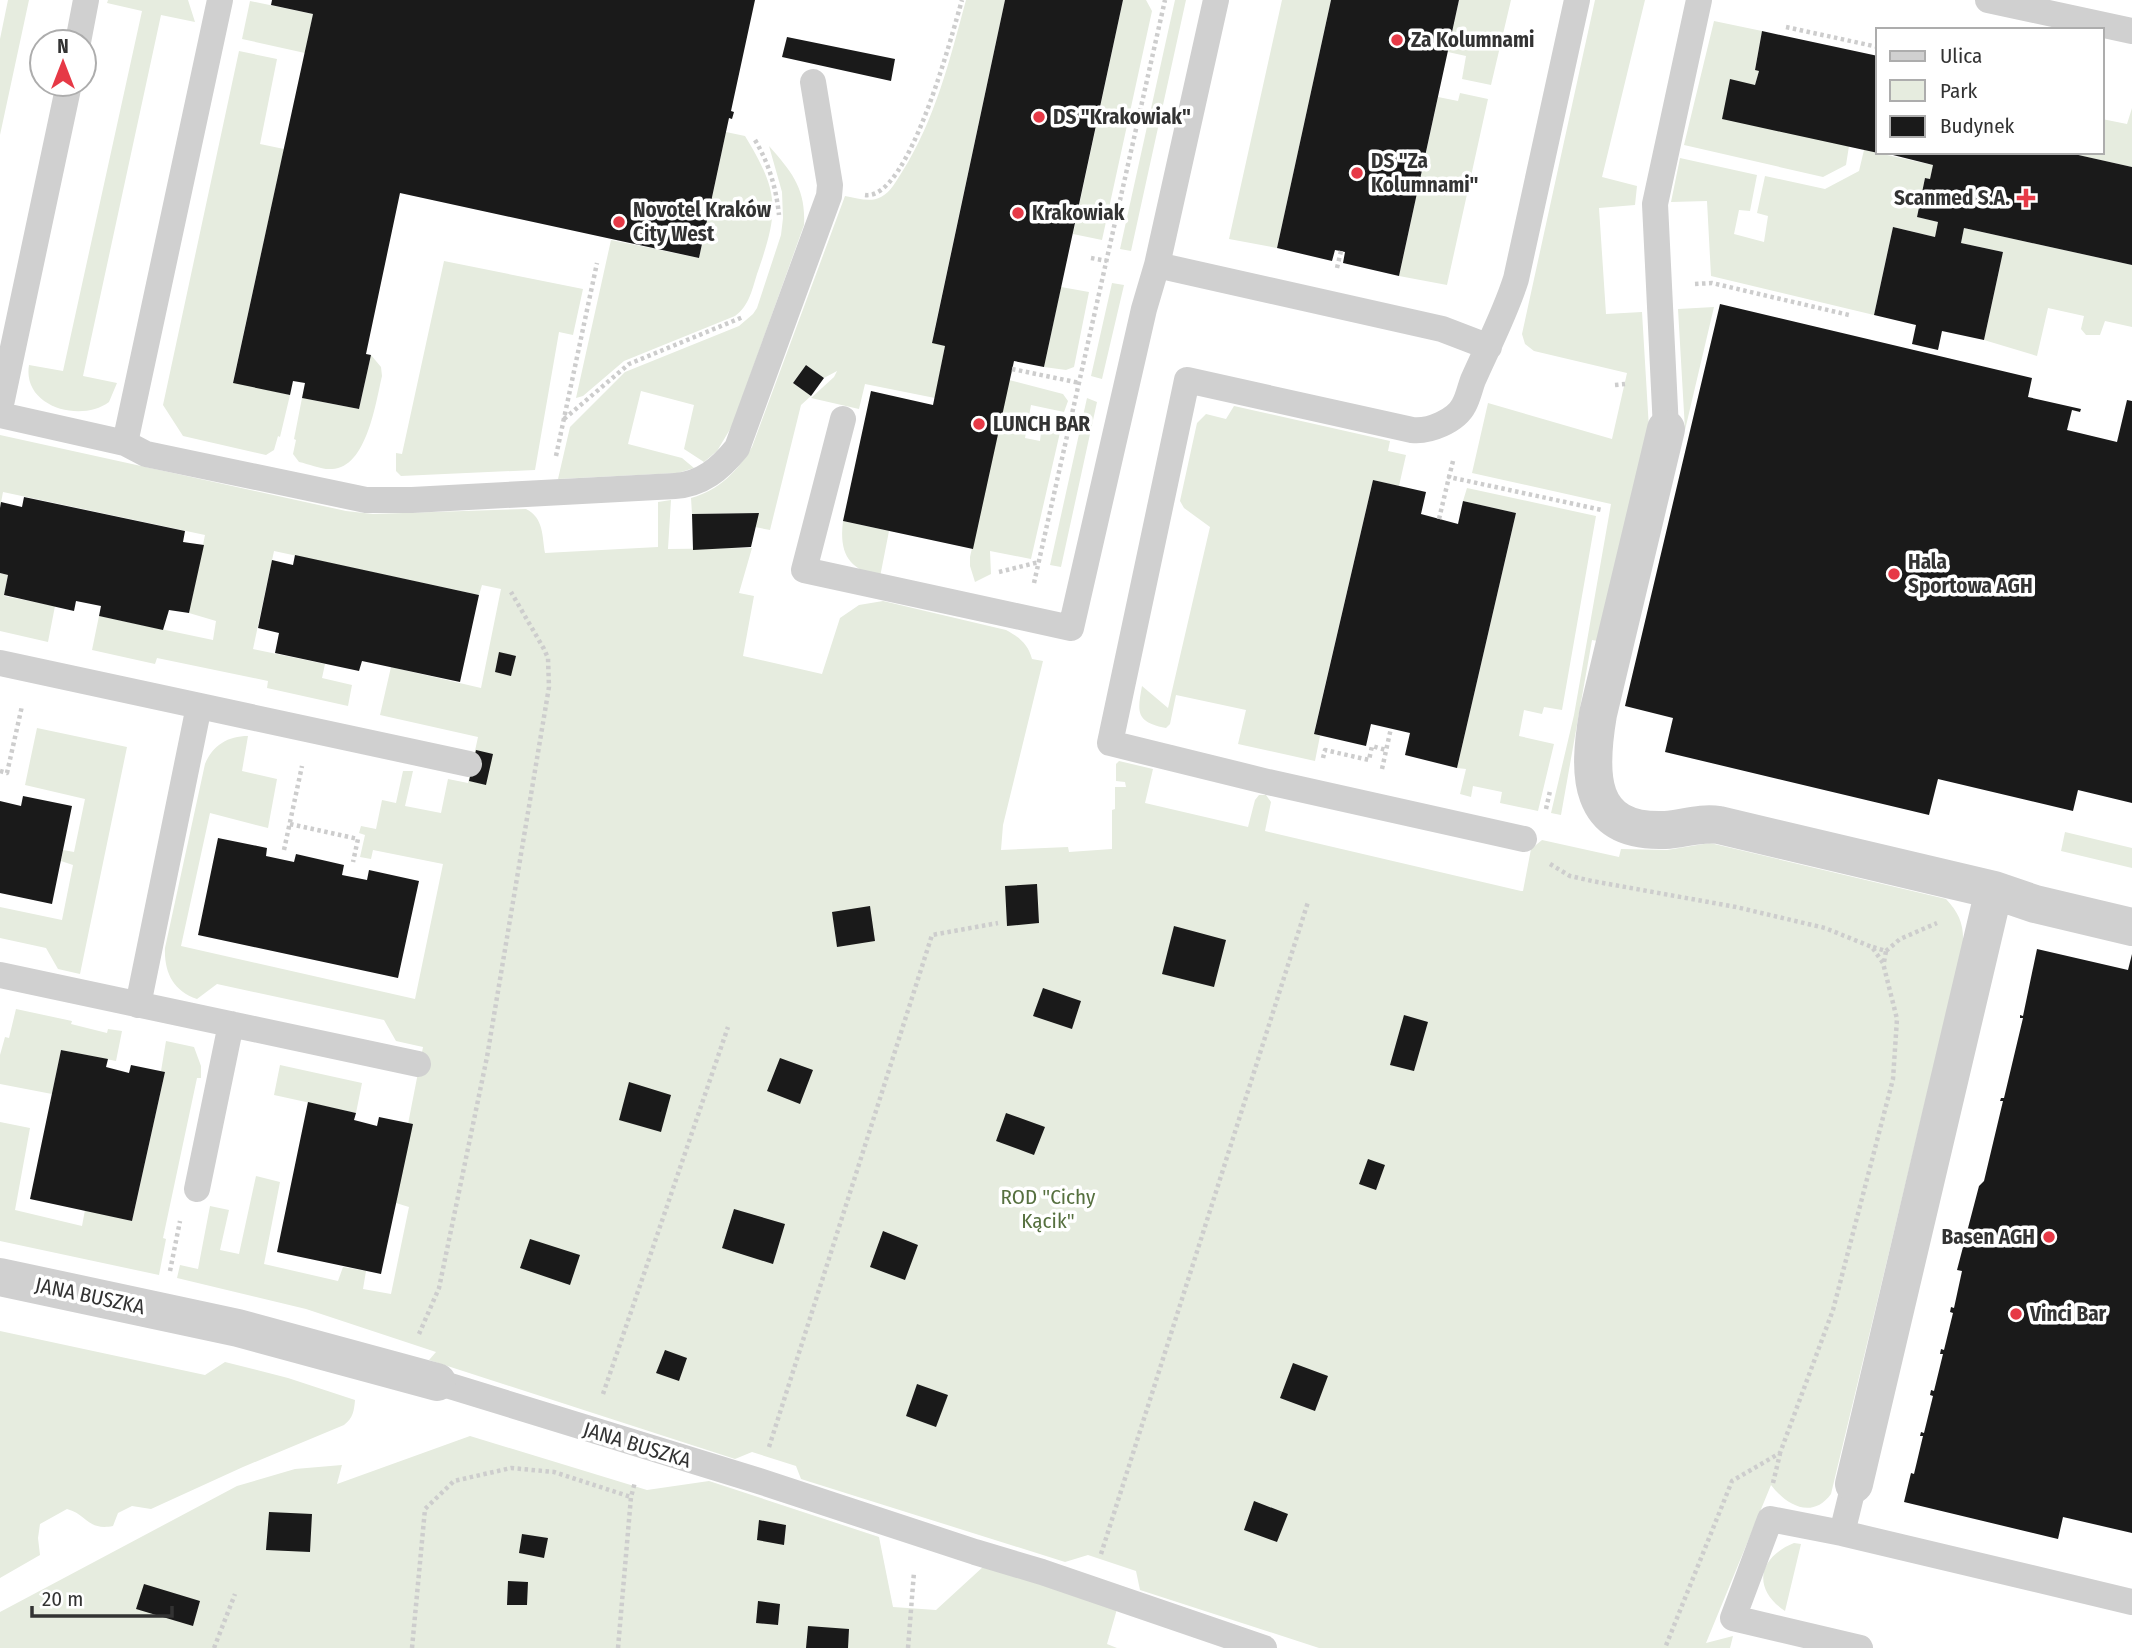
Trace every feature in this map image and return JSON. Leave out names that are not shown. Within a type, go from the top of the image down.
[{"type":"street","points":[[1666,429],[1592,749],[1594,789],[1605,810],[1622,823],[1642,829],[1663,830],[1710,824],[1994,890],[2035,904],[2132,927]]},
{"type":"street","points":[[1854,1484],[1994,890]]},
{"type":"street","name":"JANA BUSZKA","points":[[0,1277],[238,1328],[437,1382]]},
{"type":"lane","points":[[81,28],[86,0]]},
{"type":"lane","points":[[125,443],[220,0]]},
{"type":"lane","points":[[843,419],[804,570],[1071,628],[1144,309],[1157,265],[1216,0]]},
{"type":"lane","points":[[1524,839],[1268,782],[1110,743],[1188,380],[1419,431],[1440,425],[1464,405],[1506,309],[1516,279],[1577,0]]},
{"type":"lane","points":[[1666,429],[1656,191],[1699,0]]},
{"type":"lane","points":[[1988,0],[2132,31]]},
{"type":"lane","points":[[0,415],[125,443],[146,454],[366,500],[454,498],[694,483],[721,467],[737,448],[744,434],[830,196],[813,82]]},
{"type":"lane","points":[[0,409],[66,98]]},
{"type":"lane","points":[[1157,265],[1442,329],[1489,347]]},
{"type":"lane","points":[[0,663],[469,764]]},
{"type":"lane","points":[[138,1005],[199,706]]},
{"type":"lane","points":[[0,975],[418,1064]]},
{"type":"lane","points":[[197,1189],[231,1024]]},
{"type":"lane","name":"JANA BUSZKA","points":[[437,1382],[1042,1572],[1264,1648]]},
{"type":"lane","points":[[1842,1533],[1854,1484]]},
{"type":"lane","points":[[1860,1648],[1733,1618],[1770,1519],[1842,1533],[2132,1602]]},
{"type":"path","points":[[869,196],[884,189],[915,140],[929,109],[962,0]]},
{"type":"path","points":[[1026,620],[1165,0]]},
{"type":"path","points":[[1786,27],[1876,47]]},
{"type":"path","points":[[755,140],[769,165],[775,186],[778,224]]},
{"type":"path","points":[[779,215],[830,196]]},
{"type":"path","points":[[1336,269],[1340,251]]},
{"type":"path","points":[[1091,258],[1107,261]]},
{"type":"path","points":[[555,461],[597,263]]},
{"type":"path","points":[[1659,286],[1712,283],[1849,315]]},
{"type":"path","points":[[564,419],[629,364],[738,320],[747,312]]},
{"type":"path","points":[[1012,369],[1080,383]]},
{"type":"path","points":[[1439,519],[1464,405]]},
{"type":"path","points":[[1449,477],[1602,509],[1601,521]]},
{"type":"path","points":[[418,1339],[439,1288],[487,1057],[549,687],[548,658],[511,592]]},
{"type":"path","points":[[0,771],[7,773],[29,670]]},
{"type":"path","points":[[284,850],[310,729]]},
{"type":"path","points":[[1370,769],[1381,772],[1391,729]]},
{"type":"path","points":[[1335,761],[1323,758],[1325,750],[1369,760],[1372,746],[1386,750]]},
{"type":"path","points":[[1544,820],[1553,779]]},
{"type":"path","points":[[290,824],[358,839],[353,862]]},
{"type":"path","points":[[1524,839],[1532,854],[1570,876],[1762,913],[1825,928],[1886,951],[1883,963]]},
{"type":"path","points":[[1100,1558],[1308,902]]},
{"type":"path","points":[[766,1457],[932,935],[998,923]]},
{"type":"path","points":[[1665,1648],[1732,1481],[1780,1453],[1833,1310],[1893,1079],[1897,1019],[1883,963],[1872,947]]},
{"type":"path","points":[[600,1402],[728,1027]]},
{"type":"path","points":[[170,1274],[185,1195],[197,1189]]},
{"type":"path","points":[[412,1648],[425,1509],[454,1481],[511,1468],[554,1472],[631,1497]]},
{"type":"path","points":[[618,1648],[633,1486]]},
{"type":"path","points":[[214,1648],[235,1594]]},
{"type":"path","points":[[908,1648],[910,1609]]},
{"type":"green space","points":[[8,0],[29,0],[0,135],[0,39]]},
{"type":"green space","points":[[108,0],[188,0],[195,22],[161,15],[83,376],[117,383],[109,402],[84,411],[70,411],[44,401],[35,391],[29,380],[29,365],[63,371],[142,11],[107,3]]},
{"type":"green space","points":[[966,0],[1005,0],[932,342],[945,346],[935,398],[865,384],[859,409],[811,398],[837,371],[824,378],[806,365],[793,383],[811,396],[801,405],[770,530],[755,527],[758,513],[692,514],[691,498],[719,485],[752,447],[845,196],[868,200],[885,195],[914,152],[933,110]]},
{"type":"green space","points":[[1123,0],[1146,0],[1152,11],[1102,240],[1073,234]]},
{"type":"green space","points":[[1175,0],[1186,0],[1131,251],[1120,249]]},
{"type":"green space","points":[[1282,0],[1331,0],[1277,248],[1229,239]]},
{"type":"green space","points":[[1459,0],[1511,0],[1491,85],[1462,79],[1466,56],[1448,52]]},
{"type":"green space","points":[[1595,0],[1645,0],[1602,177],[1637,186],[1635,205],[1599,208],[1606,314],[1642,312],[1649,429],[1598,641],[1592,640],[1561,815],[1551,813],[1574,715],[1611,504],[1472,473],[1488,403],[1612,439],[1627,373],[1534,351],[1525,344],[1522,334]]},
{"type":"green space","points":[[250,1],[313,14],[305,53],[242,39]]},
{"type":"green space","points":[[1714,21],[1762,31],[1755,69],[1759,71],[1755,85],[1849,146],[1846,165],[1823,177],[1684,145]]},
{"type":"green space","points":[[239,51],[277,59],[260,144],[284,149],[233,382],[290,395],[280,437],[278,436],[274,450],[266,455],[183,436],[163,405]]},
{"type":"green space","points":[[1460,93],[1488,99],[1447,285],[1399,276],[1438,97],[1458,101]]},
{"type":"green space","points":[[2132,108],[2132,167],[2074,154],[2104,154],[2104,119],[2127,124]]},
{"type":"green space","points":[[726,132],[745,136],[765,173],[772,203],[769,234],[747,303],[735,316],[624,361],[583,396],[576,398],[611,240],[699,258]]},
{"type":"green space","points":[[769,146],[784,164],[800,191],[804,225],[732,426],[717,451],[704,462],[684,449],[694,405],[641,391],[628,444],[682,458],[694,468],[678,473],[558,479],[570,427],[625,372],[739,326],[757,308],[781,235],[783,218],[782,192]]},
{"type":"green space","points":[[1864,150],[1933,165],[1930,179],[1925,178],[1917,217],[1938,222],[1935,237],[1893,227],[1874,315],[1711,276],[1707,201],[1671,202],[1680,158],[1757,175],[1750,211],[1739,210],[1734,234],[1764,242],[1768,216],[1757,213],[1765,176],[1825,189],[1859,171]]},
{"type":"green space","points":[[1964,228],[2132,265],[2132,327],[2105,321],[2100,335],[2086,335],[2081,329],[2084,316],[2048,308],[2037,356],[1984,340],[2003,252],[1961,243]]},
{"type":"green space","points":[[444,261],[583,289],[573,335],[559,332],[535,470],[401,476],[396,471],[396,453],[402,454]]},
{"type":"green space","points":[[1112,283],[1124,285],[1102,379],[1091,376]]},
{"type":"green space","points":[[1061,287],[1089,292],[1074,367],[1066,370],[1044,367]]},
{"type":"green space","points":[[1714,307],[1685,430],[1678,309]]},
{"type":"green space","points":[[371,355],[381,367],[382,376],[368,432],[354,458],[344,466],[332,469],[299,462],[293,454],[302,398],[359,409]]},
{"type":"green space","points":[[1009,380],[1063,394],[1068,401],[1064,412],[1031,405],[1025,438],[1040,441],[1042,424],[1061,428],[1031,559],[990,551],[991,574],[975,582],[970,557]]},
{"type":"green space","points":[[1087,398],[1097,402],[1061,567],[1050,565]]},
{"type":"green space","points":[[1234,406],[1390,441],[1388,451],[1406,455],[1399,486],[1373,480],[1314,733],[1320,736],[1315,761],[1238,744],[1246,710],[1176,695],[1170,724],[1166,728],[1149,723],[1139,710],[1142,686],[1168,708],[1210,527],[1184,508],[1180,501],[1197,423],[1206,414],[1226,419]]},
{"type":"green space","name":"ROD \"Cichy Kącik\"","points":[[0,435],[346,511],[373,514],[526,509],[539,522],[545,553],[658,547],[658,502],[671,500],[668,549],[752,548],[739,593],[754,596],[743,656],[822,674],[840,618],[859,605],[883,601],[1006,630],[1022,642],[1032,659],[1043,661],[1003,825],[1001,850],[1068,847],[1069,852],[1112,849],[1115,787],[1126,787],[1125,782],[1116,781],[1116,764],[1119,761],[1153,769],[1145,803],[1248,827],[1255,800],[1259,795],[1266,795],[1271,802],[1265,831],[1521,891],[1531,849],[1542,840],[1619,857],[1621,849],[1667,850],[1710,843],[1946,899],[1960,919],[1963,944],[1831,1494],[1816,1506],[1800,1507],[1784,1498],[1771,1485],[1706,1643],[1733,1636],[1730,1648],[1319,1648],[1140,1590],[1136,1571],[1088,1555],[1065,1562],[801,1479],[796,1466],[752,1452],[735,1459],[429,1360],[436,1352],[306,1309],[177,1278],[180,1265],[198,1269],[210,1206],[229,1210],[220,1250],[239,1254],[256,1176],[280,1182],[264,1264],[338,1281],[343,1267],[366,1271],[363,1289],[391,1294],[409,1207],[396,1203],[423,1047],[396,1041],[384,1020],[217,984],[197,999],[182,991],[172,980],[166,965],[165,948],[205,764],[212,752],[222,743],[248,736],[242,771],[277,779],[268,828],[210,813],[181,946],[415,999],[443,864],[373,850],[371,859],[360,857],[365,835],[359,833],[361,826],[376,829],[382,800],[396,803],[403,771],[413,771],[405,806],[441,813],[448,779],[468,783],[478,737],[380,715],[391,667],[481,688],[501,589],[482,585],[479,595],[274,551],[253,649],[325,664],[322,678],[352,685],[348,706],[267,688],[268,681],[157,658],[155,664],[92,650],[99,616],[213,640],[216,621],[189,613],[205,535],[3,492],[0,508]]},
{"type":"green space","points":[[1467,488],[1596,516],[1562,710],[1544,707],[1542,714],[1524,710],[1519,736],[1554,744],[1538,811],[1500,803],[1502,792],[1473,786],[1471,797],[1460,794],[1466,769],[1457,768],[1516,513],[1463,501]]},
{"type":"green space","points":[[843,521],[889,531],[880,577],[860,569],[848,558],[843,542]]},
{"type":"green space","points":[[0,573],[8,575],[4,596],[55,606],[48,642],[0,631]]},
{"type":"green space","points":[[37,728],[127,747],[80,974],[58,969],[46,948],[0,938],[0,907],[62,920],[73,865],[61,861],[63,850],[74,852],[85,799],[25,785]]},
{"type":"green space","points":[[2065,832],[2132,848],[2132,868],[2061,851]]},
{"type":"green space","points":[[16,1009],[72,1021],[71,1024],[107,1033],[108,1029],[122,1031],[116,1061],[61,1050],[52,1094],[0,1084],[0,1055],[5,1037],[9,1038]]},
{"type":"green space","points":[[166,1041],[194,1047],[201,1066],[201,1078],[197,1078],[163,1238],[166,1239],[159,1275],[0,1241],[0,1122],[30,1128],[15,1210],[82,1226],[85,1210],[132,1221],[165,1072],[161,1071]]},
{"type":"green space","points":[[280,1065],[362,1083],[356,1113],[274,1095]]},
{"type":"green space","points":[[0,1331],[205,1375],[225,1362],[288,1378],[355,1400],[353,1411],[344,1425],[151,1509],[132,1506],[118,1513],[113,1526],[92,1524],[67,1509],[40,1524],[40,1555],[0,1578]]},
{"type":"green space","points":[[470,1436],[647,1490],[709,1481],[879,1537],[893,1607],[936,1610],[984,1566],[1117,1609],[1107,1644],[1117,1648],[0,1648],[0,1612],[237,1486],[295,1469],[342,1465],[337,1484]]},
{"type":"green space","points":[[1794,1543],[1801,1544],[1785,1611],[1767,1593],[1764,1574],[1773,1556]]},
{"type":"building","name":"Novotel Kraków City West","points":[[272,0],[755,0],[731,111],[734,112],[732,119],[729,118],[699,258],[400,193],[366,354],[371,355],[359,409],[302,398],[305,383],[293,381],[290,395],[233,383],[313,14],[271,5]]},
{"type":"building","name":"DS \"Krakowiak\"","points":[[1005,0],[1123,0],[1044,367],[1014,361],[973,549],[843,521],[871,391],[933,405],[945,346],[932,343]]},
{"type":"building","name":"DS \"Za Kolumnami\"","points":[[1331,0],[1459,0],[1399,276],[1343,263],[1345,252],[1335,250],[1332,261],[1277,248]]},
{"type":"building","points":[[1762,31],[1876,56],[1876,153],[1722,119],[1730,79],[1755,85],[1759,71],[1755,70]]},
{"type":"building","points":[[787,37],[895,59],[891,81],[782,57]]},
{"type":"building","name":"Scanmed S.A.","points":[[1889,154],[2074,154],[2132,167],[2132,265],[1964,228],[1961,243],[2003,252],[1984,340],[1942,331],[1938,350],[1912,344],[1916,325],[1874,315],[1893,227],[1935,237],[1938,222],[1917,217],[1925,178],[1930,179],[1933,165]]},
{"type":"building","name":"Hala Sportowa AGH","points":[[1720,304],[2032,378],[2028,397],[2081,409],[2080,412],[2072,410],[2067,430],[2117,442],[2127,400],[2132,401],[2132,803],[2078,790],[2073,811],[1938,779],[1929,815],[1665,752],[1673,718],[1625,706]]},
{"type":"building","points":[[806,365],[824,378],[811,396],[793,383]]},
{"type":"building","points":[[1373,480],[1426,492],[1421,514],[1458,524],[1463,501],[1516,513],[1457,768],[1405,755],[1410,733],[1371,724],[1366,746],[1314,734]]},
{"type":"building","points":[[24,497],[185,531],[183,542],[204,545],[189,613],[169,610],[163,630],[99,616],[101,606],[76,601],[74,611],[4,595],[8,575],[0,573],[1,502],[22,507]]},
{"type":"building","points":[[759,513],[751,547],[693,550],[692,514]]},
{"type":"building","points":[[295,555],[479,595],[460,682],[362,661],[359,671],[275,653],[279,633],[258,628],[272,560],[293,565]]},
{"type":"building","points":[[499,652],[516,656],[511,676],[495,672]]},
{"type":"building","points":[[476,750],[493,754],[486,785],[469,781]]},
{"type":"building","points":[[23,796],[72,806],[52,904],[0,893],[0,801],[21,806]]},
{"type":"building","points":[[218,838],[267,848],[266,856],[294,862],[296,854],[344,865],[342,875],[367,880],[369,870],[419,881],[398,978],[198,935]]},
{"type":"building","points":[[1037,884],[1039,923],[1007,926],[1005,886]]},
{"type":"building","points":[[870,906],[875,941],[837,947],[832,912]]},
{"type":"building","points":[[1174,926],[1226,940],[1214,987],[1162,974]]},
{"type":"building","name":"Basen AGH","points":[[2037,949],[2128,970],[2132,954],[2132,1533],[2063,1517],[2058,1539],[1904,1502],[1911,1473],[1914,1474],[1923,1436],[1920,1436],[1921,1432],[1924,1433],[1933,1396],[1930,1395],[1931,1390],[1934,1391],[1943,1354],[1940,1354],[1941,1349],[1944,1350],[1953,1313],[1950,1312],[1951,1307],[1954,1308],[1962,1271],[1957,1270],[1979,1186],[1984,1181],[2003,1101],[2000,1101],[2004,1098],[2023,1018],[2020,1018],[2020,1015],[2023,1016]]},
{"type":"building","points":[[1043,988],[1081,1001],[1072,1029],[1033,1016]]},
{"type":"building","points":[[1404,1015],[1428,1022],[1414,1071],[1390,1065]]},
{"type":"building","points":[[61,1050],[108,1059],[106,1067],[129,1073],[131,1065],[165,1072],[132,1221],[30,1199]]},
{"type":"building","points":[[780,1058],[813,1070],[800,1104],[767,1091]]},
{"type":"building","points":[[629,1082],[671,1095],[661,1132],[619,1120]]},
{"type":"building","points":[[308,1102],[356,1113],[354,1120],[377,1126],[379,1117],[413,1124],[381,1274],[277,1252]]},
{"type":"building","points":[[1006,1113],[1045,1127],[1034,1155],[996,1141]]},
{"type":"building","points":[[1368,1159],[1385,1165],[1376,1190],[1359,1184]]},
{"type":"building","points":[[734,1209],[785,1224],[773,1264],[722,1248]]},
{"type":"building","points":[[883,1231],[918,1245],[905,1280],[870,1267]]},
{"type":"building","points":[[530,1239],[580,1255],[570,1285],[520,1268]]},
{"type":"building","points":[[665,1350],[687,1358],[679,1381],[656,1373]]},
{"type":"building","points":[[1293,1363],[1328,1376],[1315,1411],[1280,1398]]},
{"type":"building","points":[[917,1384],[948,1395],[936,1427],[906,1416]]},
{"type":"building","points":[[1254,1501],[1288,1514],[1277,1542],[1244,1530]]},
{"type":"building","points":[[269,1512],[312,1514],[310,1552],[266,1550]]},
{"type":"building","points":[[759,1520],[786,1525],[784,1545],[757,1540]]},
{"type":"building","points":[[522,1534],[548,1538],[544,1558],[519,1553]]},
{"type":"building","points":[[508,1581],[528,1582],[527,1605],[507,1605]]},
{"type":"building","points":[[144,1584],[200,1601],[193,1626],[136,1609]]},
{"type":"building","points":[[758,1601],[780,1604],[778,1625],[756,1623]]},
{"type":"building","points":[[808,1626],[849,1629],[848,1648],[806,1648]]},
{"type":"place","name":"Za Kolumnami","points":[[1397,40]]},
{"type":"place","name":"DS \"Krakowiak\"","points":[[1039,117]]},
{"type":"place","name":"DS \"Za Kolumnami\"","points":[[1357,173]]},
{"type":"place","name":"Scanmed S.A.","points":[[2026,198]]},
{"type":"place","name":"Krakowiak","points":[[1018,213]]},
{"type":"place","name":"Novotel Kraków City West","points":[[619,222]]},
{"type":"place","name":"LUNCH BAR","points":[[979,424]]},
{"type":"place","name":"Hala Sportowa AGH","points":[[1894,574]]},
{"type":"place","name":"Basen AGH","points":[[2049,1237]]},
{"type":"place","name":"Vinci Bar","points":[[2016,1314]]}]
